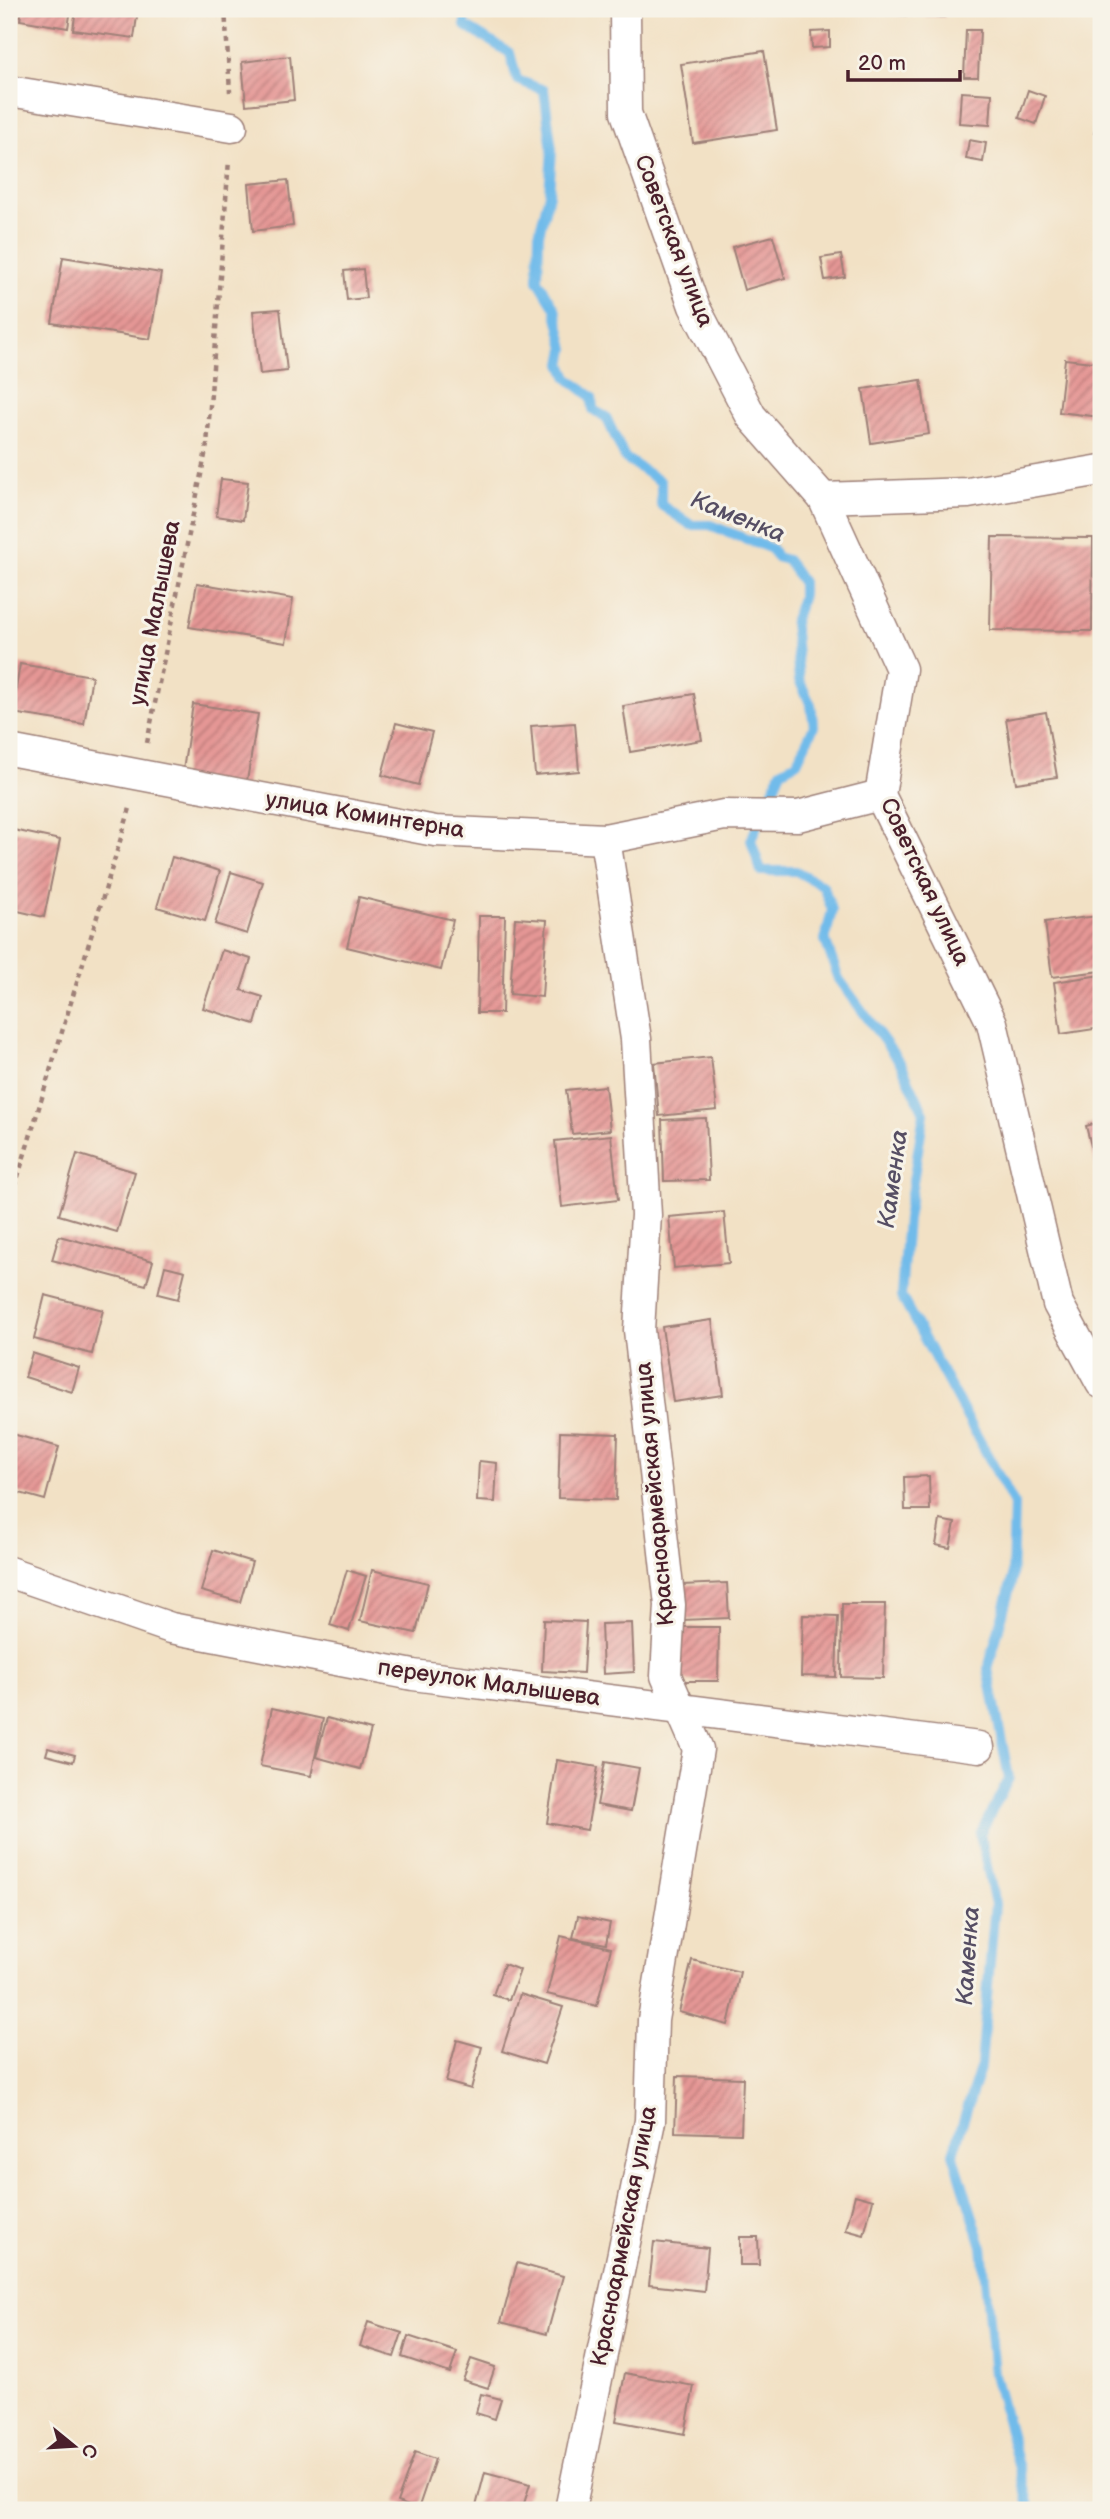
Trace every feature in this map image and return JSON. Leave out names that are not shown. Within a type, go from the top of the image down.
[{"type":"street","name":"Советская улица","points":[[625,9],[626,113],[694,306],[751,416],[824,498],[901,669],[880,794],[992,1023],[1058,1304],[1101,1383]]},
{"type":"street","points":[[9,91],[232,127]]},
{"type":"street","points":[[824,498],[968,493],[1101,470]]},
{"type":"street","name":"улица Коминтерна","points":[[9,750],[435,831],[605,839],[724,815],[798,816],[880,794]]},
{"type":"street","name":"Красноармейская улица","points":[[570,2510],[650,2121],[653,2020],[698,1749],[666,1676],[670,1605],[639,1330],[646,1215],[636,1039],[605,839]]},
{"type":"street","name":"переулок Малышева","points":[[9,1572],[171,1628],[413,1675],[979,1746]]},
{"type":"path","name":"улица Малышева","points":[[9,1206],[140,775],[207,445],[232,127],[225,9]]},
{"type":"building","points":[[22,9],[71,9],[68,28],[20,20]]},
{"type":"building","points":[[76,9],[138,9],[134,38],[73,30]]},
{"type":"building","points":[[851,9],[946,9],[945,17],[851,13]]},
{"type":"building","points":[[966,30],[980,30],[978,77],[964,77]]},
{"type":"building","points":[[830,31],[830,47],[812,48],[811,32]]},
{"type":"building","points":[[764,51],[777,130],[693,143],[681,64]]},
{"type":"building","points":[[290,56],[294,100],[246,105],[242,62]]},
{"type":"building","points":[[1028,90],[1045,96],[1036,124],[1019,118]]},
{"type":"building","points":[[961,92],[992,94],[990,125],[959,123]]},
{"type":"building","points":[[1101,111],[1101,135],[1094,133]]},
{"type":"building","points":[[969,140],[986,143],[983,162],[966,159]]},
{"type":"building","points":[[288,180],[293,226],[253,231],[249,184]]},
{"type":"building","points":[[773,236],[785,278],[744,290],[732,247]]},
{"type":"building","points":[[841,255],[845,277],[825,280],[821,258]]},
{"type":"building","points":[[63,257],[161,273],[150,339],[52,323]]},
{"type":"building","points":[[363,269],[366,298],[347,300],[344,271]]},
{"type":"building","points":[[280,309],[287,371],[260,374],[253,311]]},
{"type":"building","points":[[1065,359],[1101,363],[1101,417],[1059,412]]},
{"type":"building","points":[[921,380],[929,434],[871,443],[863,389]]},
{"type":"building","points":[[221,479],[248,482],[243,520],[216,516]]},
{"type":"building","points":[[992,537],[1093,538],[1092,631],[990,630]]},
{"type":"building","points":[[197,583],[293,599],[286,643],[189,627]]},
{"type":"building","points":[[20,664],[92,676],[84,724],[12,713]]},
{"type":"building","points":[[694,694],[702,740],[630,752],[623,706]]},
{"type":"building","points":[[193,704],[258,714],[246,787],[182,777]]},
{"type":"building","points":[[1046,712],[1057,777],[1016,783],[1006,719]]},
{"type":"building","points":[[396,723],[432,732],[418,785],[382,775]]},
{"type":"building","points":[[575,723],[579,771],[535,775],[531,726]]},
{"type":"building","points":[[9,829],[60,840],[44,917],[9,909]]},
{"type":"building","points":[[172,857],[220,871],[205,921],[157,907]]},
{"type":"building","points":[[231,872],[263,882],[247,934],[215,924]]},
{"type":"building","points":[[359,897],[453,920],[441,970],[347,947]]},
{"type":"building","points":[[479,916],[505,916],[502,1013],[477,1013]]},
{"type":"building","points":[[1098,916],[1101,971],[1052,977],[1045,922]]},
{"type":"building","points":[[515,918],[547,920],[542,997],[510,994]]},
{"type":"building","points":[[222,950],[251,959],[241,990],[263,997],[255,1024],[203,1008]]},
{"type":"building","points":[[1101,975],[1101,1028],[1061,1034],[1054,982]]},
{"type":"building","points":[[711,1057],[717,1110],[659,1116],[654,1063]]},
{"type":"building","points":[[605,1086],[610,1130],[572,1134],[566,1090]]},
{"type":"building","points":[[706,1118],[709,1180],[664,1181],[662,1120]]},
{"type":"building","points":[[1101,1122],[1101,1182],[1100,1182],[1086,1126]]},
{"type":"building","points":[[611,1135],[618,1200],[562,1207],[555,1141]]},
{"type":"building","points":[[77,1154],[135,1172],[117,1232],[59,1215]]},
{"type":"building","points":[[724,1212],[729,1263],[674,1268],[669,1217]]},
{"type":"building","points":[[59,1236],[153,1261],[146,1285],[52,1260]]},
{"type":"building","points":[[165,1266],[185,1271],[178,1299],[158,1294]]},
{"type":"building","points":[[45,1295],[103,1310],[92,1354],[34,1339]]},
{"type":"building","points":[[712,1320],[723,1395],[673,1402],[662,1327]]},
{"type":"building","points":[[32,1353],[79,1368],[72,1392],[25,1377]]},
{"type":"building","points":[[560,1432],[618,1434],[616,1500],[558,1498]]},
{"type":"building","points":[[9,1433],[59,1447],[45,1500],[9,1490]]},
{"type":"building","points":[[479,1461],[497,1463],[495,1502],[477,1501]]},
{"type":"building","points":[[929,1476],[930,1510],[905,1510],[904,1477]]},
{"type":"building","points":[[940,1520],[955,1523],[950,1548],[936,1545]]},
{"type":"building","points":[[213,1550],[252,1562],[240,1602],[201,1591]]},
{"type":"building","points":[[347,1570],[366,1576],[349,1631],[330,1625]]},
{"type":"building","points":[[372,1570],[428,1583],[416,1633],[360,1621]]},
{"type":"building","points":[[727,1583],[729,1618],[683,1620],[682,1585]]},
{"type":"building","points":[[842,1604],[885,1604],[883,1678],[841,1677]]},
{"type":"building","points":[[803,1615],[838,1616],[836,1677],[801,1676]]},
{"type":"building","points":[[544,1620],[586,1622],[583,1673],[542,1671]]},
{"type":"building","points":[[632,1623],[634,1672],[603,1674],[601,1624]]},
{"type":"building","points":[[680,1627],[719,1627],[718,1681],[680,1681]]},
{"type":"building","points":[[272,1708],[323,1719],[311,1776],[260,1766]]},
{"type":"building","points":[[327,1718],[371,1730],[360,1769],[316,1757]]},
{"type":"building","points":[[48,1748],[75,1755],[73,1762],[46,1755]]},
{"type":"building","points":[[557,1760],[598,1767],[587,1830],[547,1823]]},
{"type":"building","points":[[605,1762],[639,1768],[631,1811],[597,1805]]},
{"type":"building","points":[[578,1916],[610,1923],[606,1944],[573,1938]]},
{"type":"building","points":[[561,1936],[611,1948],[597,2006],[547,1994]]},
{"type":"building","points":[[692,1960],[740,1972],[728,2025],[679,2012]]},
{"type":"building","points":[[504,1964],[520,1970],[509,2000],[493,1995]]},
{"type":"building","points":[[520,1994],[563,2007],[544,2064],[502,2051]]},
{"type":"building","points":[[457,2040],[482,2047],[471,2089],[446,2082]]},
{"type":"building","points":[[677,2076],[743,2078],[741,2134],[675,2132]]},
{"type":"building","points":[[855,2195],[873,2200],[864,2235],[846,2230]]},
{"type":"building","points":[[740,2237],[758,2237],[759,2265],[740,2265]]},
{"type":"building","points":[[654,2242],[708,2248],[704,2291],[649,2285]]},
{"type":"building","points":[[517,2263],[563,2276],[547,2334],[501,2322]]},
{"type":"building","points":[[368,2322],[402,2333],[394,2357],[360,2346]]},
{"type":"building","points":[[408,2336],[457,2352],[450,2373],[402,2357]]},
{"type":"building","points":[[471,2359],[495,2367],[488,2388],[463,2380]]},
{"type":"building","points":[[625,2373],[694,2386],[685,2434],[616,2421]]},
{"type":"building","points":[[481,2394],[501,2399],[495,2419],[476,2413]]},
{"type":"building","points":[[415,2452],[435,2459],[418,2509],[397,2502]]},
{"type":"building","points":[[485,2472],[530,2484],[522,2510],[475,2510]]},
{"type":"waterway","name":"Каменка","points":[[465,9],[465,26],[510,53],[517,80],[544,90],[552,150],[549,194],[539,234],[538,280],[555,308],[565,349],[562,364],[568,378],[592,397],[593,410],[606,417],[625,458],[661,482],[661,505],[691,525],[710,525],[772,549],[776,557],[787,560],[802,582],[802,598],[794,621],[799,680],[811,705],[814,726],[797,762],[781,771],[751,840],[761,871],[796,871],[823,886],[832,910],[825,940],[839,979],[901,1064],[924,1113],[907,1219],[901,1296],[1014,1504],[1012,1580],[988,1669],[1009,1778],[980,1834],[995,1904],[981,2065],[953,2153],[982,2246],[994,2374],[1030,2510]]}]
